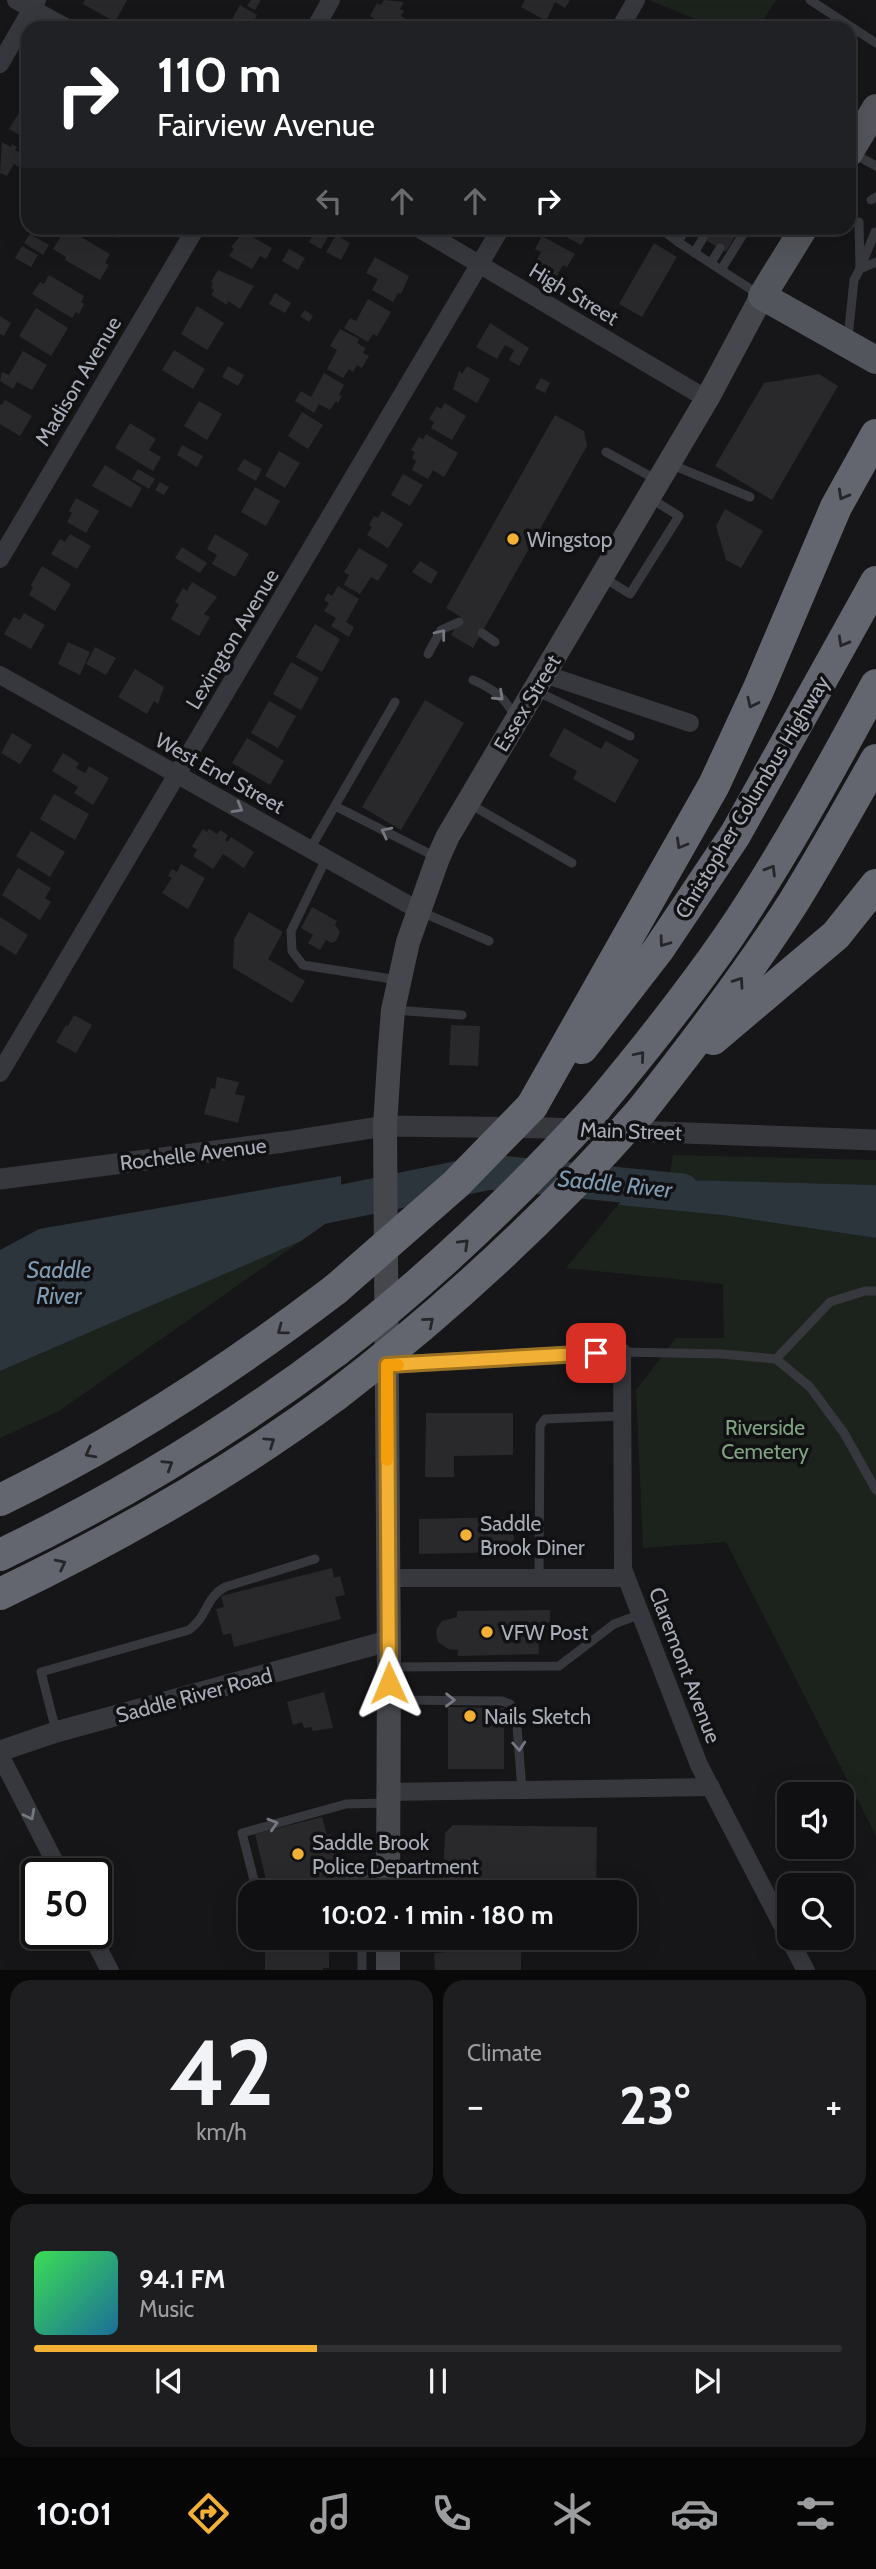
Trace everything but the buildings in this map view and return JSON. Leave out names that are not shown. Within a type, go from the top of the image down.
[{"type":"highway","points":[[532,1106],[714,785],[759,688],[836,507],[876,435]]},
{"type":"highway","name":"Christopher Columbus Highway","points":[[0,1500],[114,1440],[261,1346],[336,1289],[456,1184],[532,1106],[612,1011],[684,914],[770,775],[876,582]]},
{"type":"highway","points":[[0,1555],[158,1471],[275,1396],[397,1303],[451,1256],[544,1165],[653,1040],[727,938],[802,820],[876,685]]},
{"type":"highway","points":[[0,1594],[111,1539],[213,1480],[337,1395],[481,1276],[564,1196],[669,1076],[720,1009],[792,903],[876,760]]},
{"type":"highway","points":[[669,1076],[836,935],[876,885]]},
{"type":"main road","points":[[856,141],[876,108]]},
{"type":"main road","name":"Essex Street","points":[[388,1880],[386,1126],[393,1010],[398,980],[418,910],[438,858],[467,802],[707,399],[762,296],[800,235]]},
{"type":"main road","points":[[762,296],[876,360]]},
{"type":"main road","points":[[388,1950],[388,1970]]},
{"type":"street","points":[[319,21],[331,0]]},
{"type":"street","points":[[624,21],[636,0]]},
{"type":"street","points":[[0,64],[28,3],[56,21]]},
{"type":"street","name":"Madison Avenue","points":[[0,558],[192,235]]},
{"type":"street","name":"High Street","points":[[430,235],[707,399]]},
{"type":"street","name":"Lexington Avenue","points":[[0,1073],[497,235]]},
{"type":"street","name":"West End Street","points":[[0,675],[418,910]]},
{"type":"street","points":[[539,682],[690,723]]},
{"type":"street","name":"Main Street","points":[[386,1126],[550,1128],[876,1140]]},
{"type":"street","name":"Rochelle Avenue","points":[[0,1179],[386,1126]]},
{"type":"street","points":[[387,1365],[622,1352]]},
{"type":"street","name":"Claremont Avenue","points":[[622,1352],[623,1569],[699,1765],[806,1970]]},
{"type":"street","points":[[388,1578],[626,1578]]},
{"type":"street","name":"Saddle River Road","points":[[0,1753],[56,1732],[388,1641]]},
{"type":"street","points":[[0,1753],[53,1858]]},
{"type":"street","points":[[388,1797],[522,1790],[711,1787]]},
{"type":"street","points":[[99,1949],[110,1970]]},
{"type":"lane","points":[[810,0],[842,21]]},
{"type":"lane","points":[[856,30],[876,43]]},
{"type":"lane","points":[[856,156],[876,166]]},
{"type":"lane","points":[[859,222],[860,269]]},
{"type":"lane","points":[[847,344],[854,280],[874,232]]},
{"type":"lane","points":[[670,235],[678,243],[762,296]]},
{"type":"lane","points":[[678,243],[682,235]]},
{"type":"lane","points":[[721,270],[743,235]]},
{"type":"lane","points":[[694,253],[703,238]]},
{"type":"lane","points":[[711,263],[720,248]]},
{"type":"lane","points":[[860,269],[876,255]]},
{"type":"lane","points":[[860,269],[876,261]]},
{"type":"lane","points":[[606,453],[659,480],[750,497]]},
{"type":"lane","points":[[602,576],[630,594],[679,516],[659,480]]},
{"type":"lane","points":[[428,653],[441,630],[458,622]]},
{"type":"lane","points":[[482,633],[495,642]]},
{"type":"lane","points":[[473,680],[490,688],[506,701],[516,722]]},
{"type":"lane","points":[[539,682],[630,736]]},
{"type":"lane","points":[[310,849],[395,702]]},
{"type":"lane","points":[[467,802],[572,863]]},
{"type":"lane","points":[[335,806],[438,858]]},
{"type":"lane","points":[[327,859],[290,931],[292,951],[303,965],[398,980]]},
{"type":"lane","points":[[418,910],[489,941]]},
{"type":"lane","points":[[393,1010],[462,1015]]},
{"type":"lane","points":[[776,1359],[830,1302],[876,1291]]},
{"type":"lane","points":[[622,1352],[722,1354],[776,1359],[810,1387],[844,1433],[876,1490]]},
{"type":"lane","points":[[539,1578],[540,1426],[545,1419],[622,1416]]},
{"type":"lane","points":[[56,1732],[41,1672],[188,1630],[202,1619],[214,1594],[225,1587],[315,1559]]},
{"type":"lane","points":[[389,1667],[559,1666],[614,1624],[641,1614]]},
{"type":"lane","points":[[389,1700],[502,1701],[510,1704],[516,1713],[522,1790]]},
{"type":"lane","points":[[254,1880],[242,1833],[346,1804],[388,1797]]},
{"type":"lane","points":[[362,1950],[362,1970]]},
{"type":"green space","points":[[649,0],[776,0],[762,21],[700,21]]},
{"type":"green space","points":[[673,1155],[876,1160],[876,1185],[669,1180]]},
{"type":"green space","name":"Riverside Cemetery","points":[[618,1205],[722,1215],[876,1238],[876,1836],[854,1793],[854,1782],[848,1782],[726,1542],[643,1548],[636,1390],[676,1338],[724,1338],[723,1284],[566,1268]]},
{"type":"green space","points":[[301,1241],[59,1411],[0,1438],[0,1371]]},
{"type":"water","name":"Saddle River","points":[[341,1176],[341,1213],[301,1241],[0,1371],[0,1250],[39,1229]]},
{"type":"water","name":"Saddle River","points":[[644,1179],[876,1185],[876,1238],[722,1215],[618,1205]]},
{"type":"waterway","name":"Saddle River","points":[[295,1212],[490,1172],[682,1191]]},
{"type":"slow traffic","points":[[387,1460],[387,1365],[398,1365]]},
{"type":"place","name":"Wingstop","points":[[513,539]]},
{"type":"place","name":"Saddle Brook Diner","points":[[466,1535]]},
{"type":"place","name":"VFW Post","points":[[487,1632]]},
{"type":"place","name":"Nails Sketch","points":[[470,1716]]},
{"type":"place","name":"Saddle Brook Police Department","points":[[298,1854]]},
{"type":"route","points":[[389,1683],[387,1365],[596,1353]]}]
